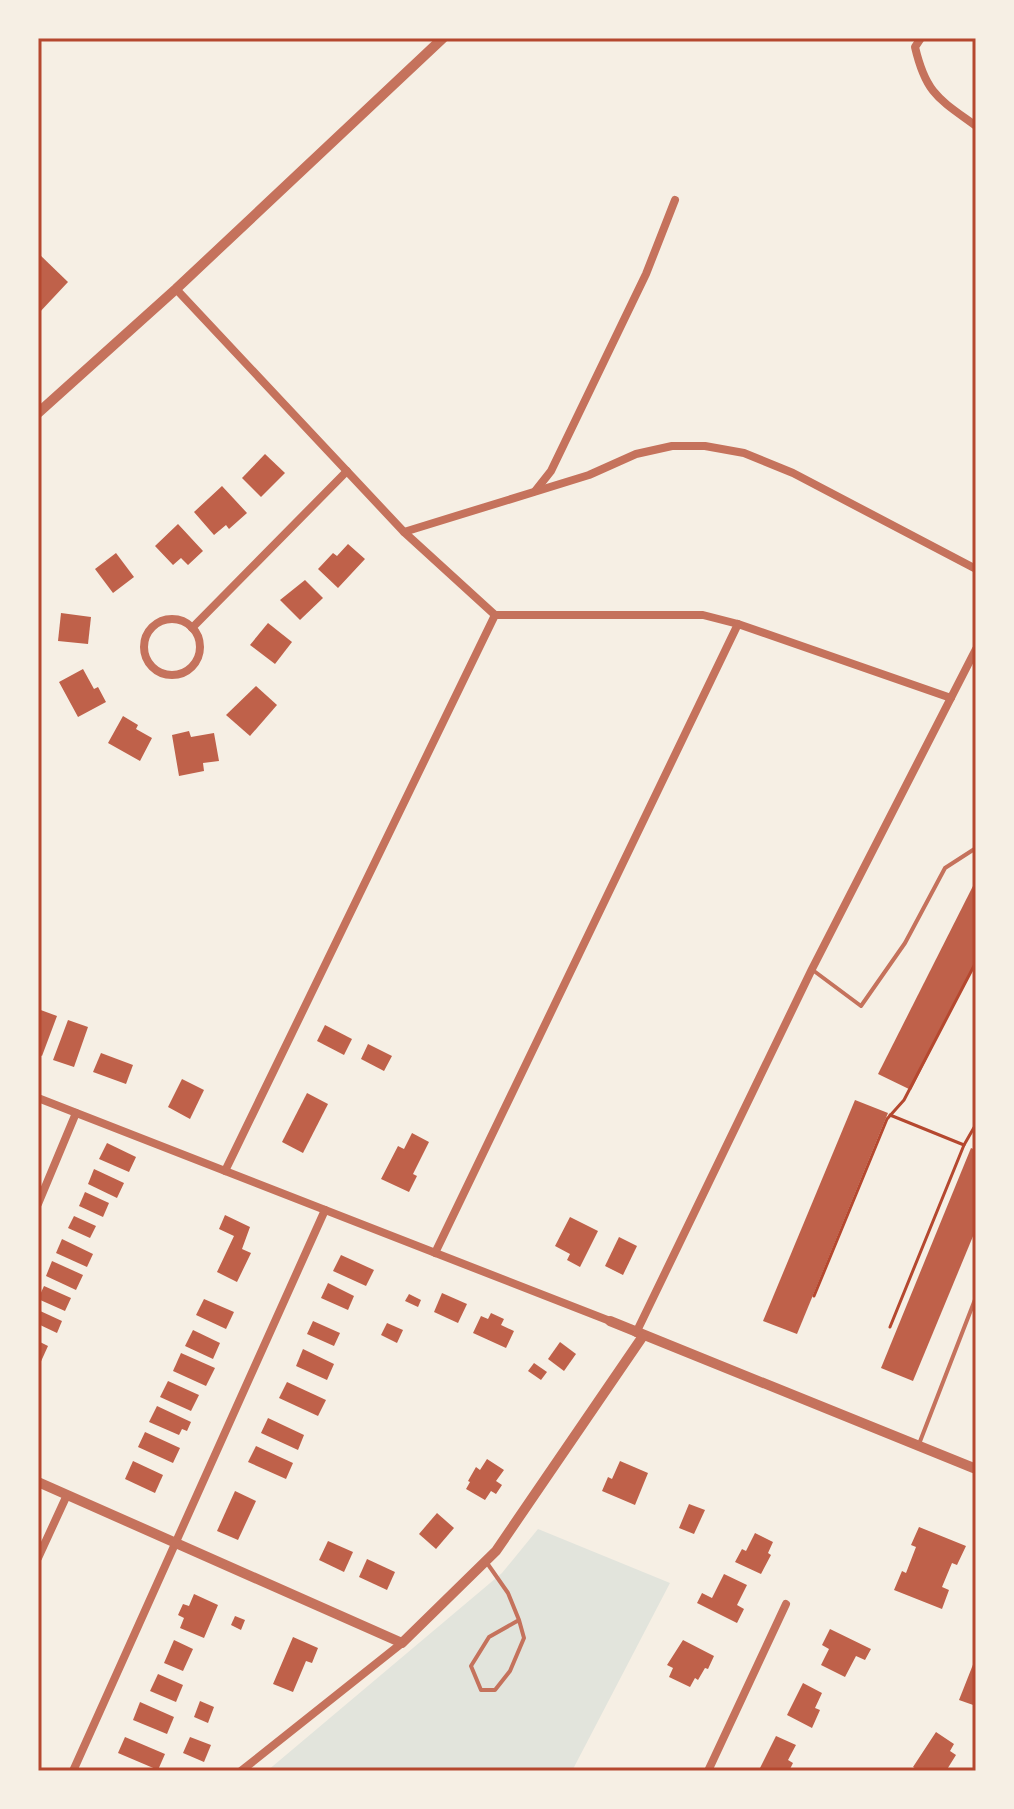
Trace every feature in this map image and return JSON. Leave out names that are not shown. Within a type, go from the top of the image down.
[{"type":"street","points":[[38,413],[176,289],[443,38]]},
{"type":"street","points":[[921,38],[915,47],[922,76],[940,100],[976,126]]},
{"type":"street","points":[[536,491],[551,471],[632,302],[675,200]]},
{"type":"street","points":[[176,289],[404,532],[495,615],[703,615],[738,624],[951,698]]},
{"type":"street","points":[[404,532],[589,475],[636,454],[672,446],[705,446],[744,453],[793,473],[976,569]]},
{"type":"street","points":[[192,628],[347,471]]},
{"type":"street","points":[[225,1171],[495,615]]},
{"type":"street","points":[[168,620],[185,623],[192,628],[200,645],[195,663],[180,674],[170,675],[153,668],[145,653],[147,636],[152,628],[168,620]]},
{"type":"street","points":[[435,1253],[738,624]]},
{"type":"street","points":[[241,1771],[402,1643],[496,1551],[533,1499],[639,1335],[812,969],[976,649]]},
{"type":"street","points":[[38,1098],[610,1321],[976,1469]]},
{"type":"street","points":[[38,1204],[76,1113]]},
{"type":"street","points":[[73,1771],[325,1210]]},
{"type":"street","points":[[38,1482],[402,1643]]},
{"type":"street","points":[[38,1558],[67,1495]]},
{"type":"street","points":[[708,1771],[786,1604]]},
{"type":"lane","points":[[812,969],[861,1006],[905,943],[945,868],[976,848]]},
{"type":"lane","points":[[919,1445],[976,1297]]},
{"type":"lane","points":[[486,1561],[508,1593],[519,1620],[524,1638],[510,1671],[495,1690],[481,1690],[471,1666],[489,1637],[519,1620]]},
{"type":"path","points":[[814,1296],[890,1115],[904,1100],[976,962]]},
{"type":"path","points":[[890,1115],[964,1145]]},
{"type":"path","points":[[890,1327],[964,1145],[976,1124]]},
{"type":"shaded area","points":[[538,1529],[670,1583],[572,1771],[267,1771],[502,1573]]},
{"type":"building","points":[[38,253],[68,282],[38,314]]},
{"type":"building","points":[[265,454],[285,473],[261,497],[242,478]]},
{"type":"building","points":[[222,486],[247,513],[229,529],[226,525],[214,535],[194,512]]},
{"type":"building","points":[[178,524],[203,551],[188,565],[181,558],[173,565],[155,546]]},
{"type":"building","points":[[348,544],[365,559],[338,588],[318,569],[333,553],[337,556]]},
{"type":"building","points":[[116,553],[134,577],[113,593],[95,569]]},
{"type":"building","points":[[305,580],[323,598],[300,620],[280,600]]},
{"type":"building","points":[[61,613],[91,617],[88,644],[58,641]]},
{"type":"building","points":[[268,623],[292,642],[275,664],[250,645]]},
{"type":"building","points":[[83,669],[94,689],[98,687],[106,702],[78,717],[59,682]]},
{"type":"building","points":[[256,686],[277,705],[250,736],[226,715]]},
{"type":"building","points":[[123,716],[138,725],[136,729],[152,738],[140,761],[108,743]]},
{"type":"building","points":[[189,731],[191,737],[214,733],[219,761],[203,763],[204,771],[179,776],[172,735]]},
{"type":"building","points":[[976,880],[976,960],[911,1090],[878,1074]]},
{"type":"building","points":[[38,1009],[57,1016],[42,1056],[38,1054]]},
{"type":"building","points":[[68,1020],[88,1027],[74,1067],[53,1060]]},
{"type":"building","points":[[325,1025],[352,1039],[344,1055],[317,1041]]},
{"type":"building","points":[[368,1044],[392,1056],[384,1071],[361,1059]]},
{"type":"building","points":[[101,1053],[133,1065],[126,1084],[93,1072]]},
{"type":"building","points":[[182,1079],[204,1090],[190,1119],[168,1107]]},
{"type":"building","points":[[307,1093],[328,1104],[303,1153],[282,1142]]},
{"type":"building","points":[[855,1100],[888,1113],[797,1334],[763,1321]]},
{"type":"building","points":[[412,1133],[429,1142],[413,1174],[417,1176],[409,1192],[381,1179],[398,1146],[404,1149]]},
{"type":"building","points":[[107,1143],[136,1157],[129,1172],[99,1159]]},
{"type":"building","points":[[971,1148],[976,1150],[976,1229],[913,1381],[881,1368]]},
{"type":"building","points":[[94,1169],[124,1183],[117,1198],[88,1184]]},
{"type":"building","points":[[85,1192],[109,1203],[103,1217],[79,1206]]},
{"type":"building","points":[[225,1215],[250,1227],[242,1249],[251,1253],[237,1282],[217,1272],[234,1236],[219,1229]]},
{"type":"building","points":[[74,1216],[96,1226],[90,1238],[68,1228]]},
{"type":"building","points":[[570,1217],[598,1231],[580,1267],[567,1260],[570,1254],[555,1246]]},
{"type":"building","points":[[619,1237],[637,1246],[623,1275],[605,1266]]},
{"type":"building","points":[[62,1239],[93,1254],[87,1267],[56,1253]]},
{"type":"building","points":[[341,1255],[374,1270],[366,1286],[333,1271]]},
{"type":"building","points":[[52,1261],[83,1275],[76,1290],[46,1276]]},
{"type":"building","points":[[328,1283],[354,1296],[348,1310],[321,1298]]},
{"type":"building","points":[[44,1286],[71,1298],[65,1311],[38,1299]]},
{"type":"building","points":[[442,1293],[467,1304],[458,1323],[434,1312]]},
{"type":"building","points":[[409,1294],[421,1300],[418,1307],[405,1301]]},
{"type":"building","points":[[204,1299],[234,1312],[226,1329],[196,1315]]},
{"type":"building","points":[[38,1310],[62,1321],[57,1333],[38,1324]]},
{"type":"building","points":[[491,1313],[504,1319],[501,1325],[514,1331],[506,1348],[473,1333],[481,1316],[488,1319]]},
{"type":"building","points":[[313,1321],[340,1333],[334,1346],[307,1334]]},
{"type":"building","points":[[387,1323],[403,1330],[397,1343],[381,1335]]},
{"type":"building","points":[[193,1330],[220,1343],[213,1359],[185,1346]]},
{"type":"building","points":[[38,1341],[48,1346],[38,1368]]},
{"type":"building","points":[[560,1342],[576,1354],[564,1371],[548,1359]]},
{"type":"building","points":[[303,1349],[334,1364],[327,1380],[296,1366]]},
{"type":"building","points":[[181,1353],[215,1368],[206,1386],[173,1371]]},
{"type":"building","points":[[534,1363],[547,1372],[541,1380],[528,1371]]},
{"type":"building","points":[[168,1381],[199,1395],[191,1411],[160,1397]]},
{"type":"building","points":[[287,1382],[326,1400],[318,1416],[279,1398]]},
{"type":"building","points":[[157,1406],[191,1422],[187,1431],[182,1429],[179,1435],[149,1422]]},
{"type":"building","points":[[268,1418],[304,1435],[298,1450],[261,1433]]},
{"type":"building","points":[[145,1432],[180,1448],[173,1463],[138,1447]]},
{"type":"building","points":[[256,1446],[293,1463],[286,1479],[248,1462]]},
{"type":"building","points":[[487,1459],[504,1470],[496,1481],[502,1485],[496,1494],[491,1491],[485,1500],[466,1489],[476,1467],[480,1470]]},
{"type":"building","points":[[133,1461],[163,1475],[155,1493],[125,1479]]},
{"type":"building","points":[[620,1461],[648,1473],[635,1505],[602,1491],[608,1477],[612,1479]]},
{"type":"building","points":[[235,1491],[256,1501],[238,1540],[217,1531]]},
{"type":"building","points":[[689,1504],[705,1510],[694,1534],[679,1528]]},
{"type":"building","points":[[437,1513],[454,1528],[436,1549],[419,1534]]},
{"type":"building","points":[[919,1527],[966,1546],[957,1565],[952,1563],[942,1587],[949,1590],[942,1609],[894,1590],[902,1571],[906,1573],[916,1547],[911,1545]]},
{"type":"building","points":[[755,1533],[773,1542],[768,1553],[771,1555],[761,1574],[735,1562],[742,1549],[746,1551]]},
{"type":"building","points":[[328,1541],[353,1552],[344,1572],[319,1560]]},
{"type":"building","points":[[367,1559],[395,1572],[387,1590],[359,1577]]},
{"type":"building","points":[[724,1574],[747,1585],[737,1605],[744,1609],[737,1623],[697,1603],[702,1593],[712,1598]]},
{"type":"building","points":[[194,1594],[218,1605],[204,1638],[180,1628],[184,1618],[178,1615],[183,1604],[189,1606]]},
{"type":"building","points":[[235,1616],[245,1620],[241,1630],[231,1625]]},
{"type":"building","points":[[830,1629],[871,1649],[865,1660],[856,1656],[845,1677],[821,1665],[829,1649],[822,1645]]},
{"type":"building","points":[[293,1637],[318,1648],[312,1663],[306,1661],[293,1692],[273,1684]]},
{"type":"building","points":[[174,1640],[193,1649],[183,1671],[164,1663]]},
{"type":"building","points":[[683,1640],[714,1656],[708,1669],[705,1668],[698,1680],[695,1678],[690,1687],[669,1677],[673,1668],[667,1665]]},
{"type":"building","points":[[976,1657],[976,1706],[959,1700]]},
{"type":"building","points":[[158,1674],[183,1685],[176,1702],[150,1691]]},
{"type":"building","points":[[803,1683],[822,1693],[815,1708],[820,1710],[812,1728],[787,1715]]},
{"type":"building","points":[[200,1701],[214,1707],[208,1723],[194,1717]]},
{"type":"building","points":[[140,1702],[174,1717],[167,1734],[133,1720]]},
{"type":"building","points":[[936,1732],[954,1744],[950,1751],[956,1755],[946,1771],[919,1771],[913,1767]]},
{"type":"building","points":[[776,1736],[796,1745],[788,1760],[793,1763],[789,1771],[760,1768]]},
{"type":"building","points":[[125,1737],[165,1754],[158,1770],[118,1753]]},
{"type":"building","points":[[190,1737],[211,1745],[204,1762],[183,1753]]}]
